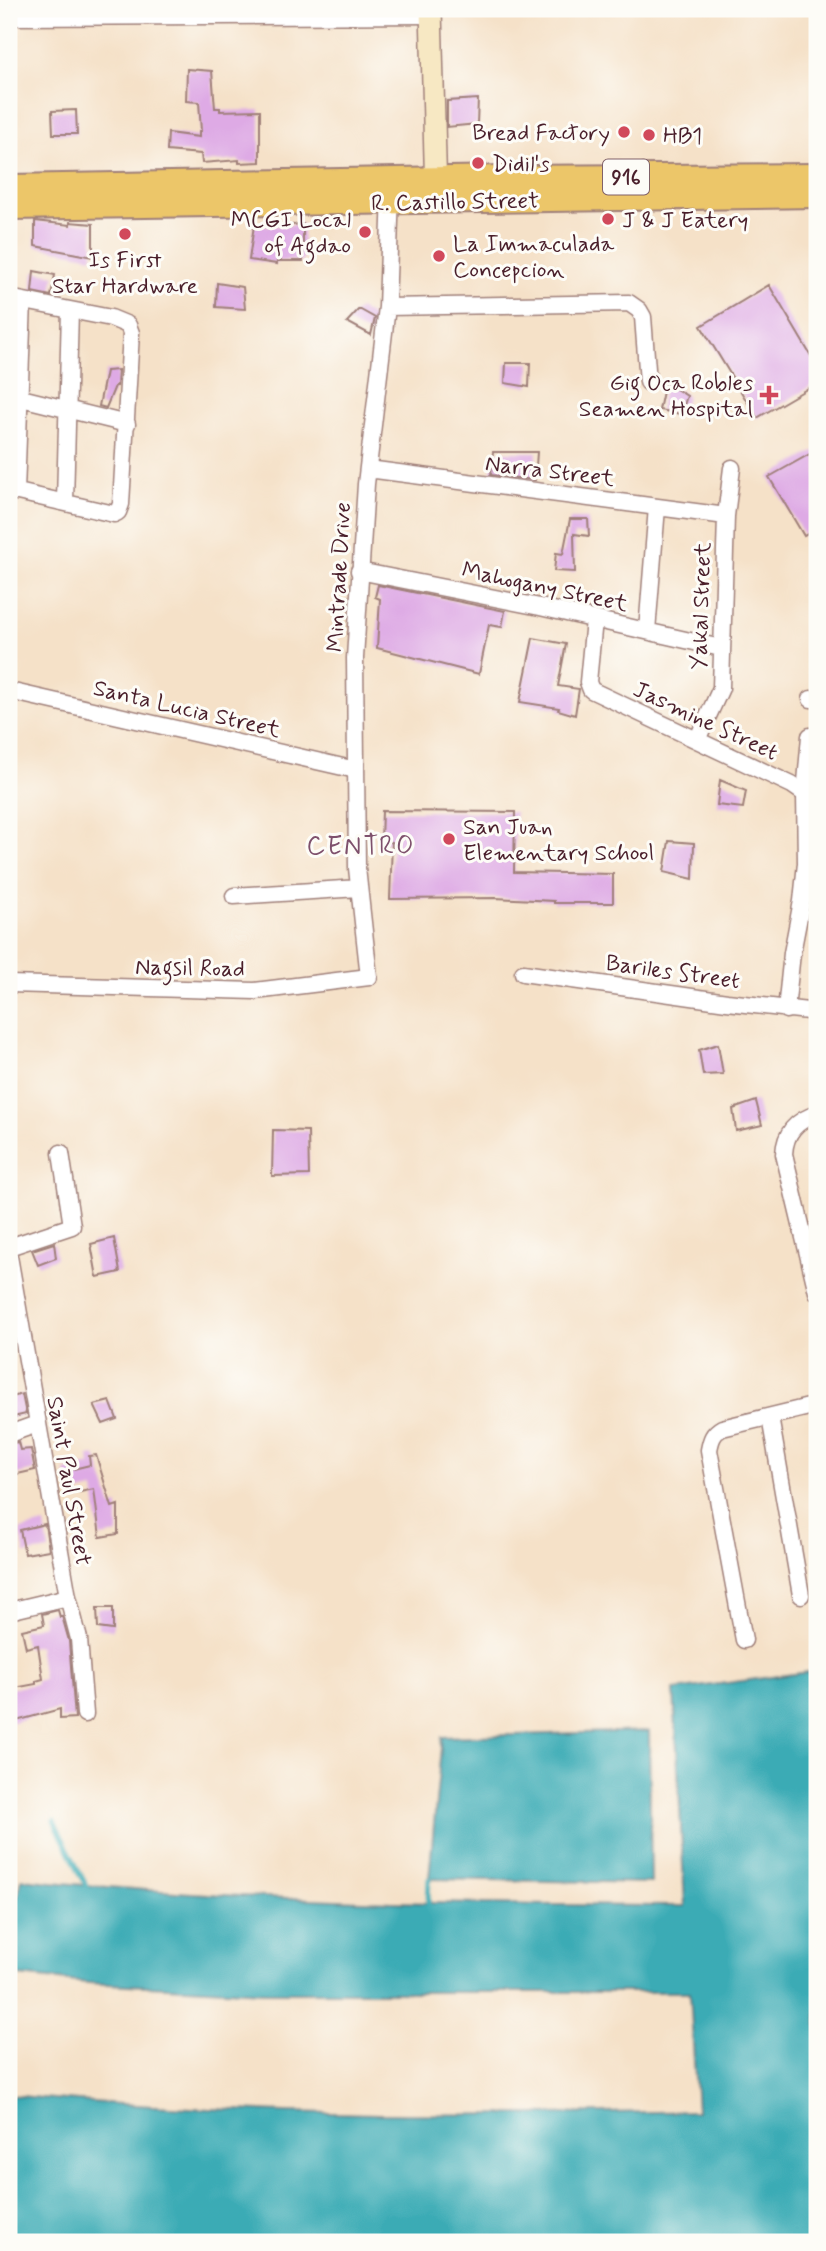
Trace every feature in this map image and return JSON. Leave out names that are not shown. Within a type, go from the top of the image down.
[{"type":"main road","name":"R. Castillo Street","points":[[9,207],[817,176]]},
{"type":"main road","name":"R. Castillo Street","points":[[9,187],[391,191]]},
{"type":"main road","name":"R. Castillo Street","points":[[435,190],[817,195]]},
{"type":"street","points":[[9,17],[431,12],[435,190]]},
{"type":"street","name":"Mintrade Drive","points":[[369,977],[359,887],[355,657],[368,469],[387,307],[391,191]]},
{"type":"street","points":[[16,300],[111,318],[128,325],[131,333],[127,424],[121,504],[118,512],[114,514],[12,491],[16,300]]},
{"type":"street","points":[[387,307],[629,303],[639,310],[643,317],[648,382]]},
{"type":"street","points":[[65,502],[70,310]]},
{"type":"street","points":[[14,396],[127,424]]},
{"type":"street","name":"Yakal Street","points":[[697,740],[721,688],[726,516],[732,468]]},
{"type":"street","name":"Narra Street","points":[[368,469],[726,516]]},
{"type":"street","points":[[647,631],[657,507]]},
{"type":"street","name":"Mahogany Street","points":[[359,571],[721,648]]},
{"type":"street","name":"Jasmine Street","points":[[594,620],[589,687],[596,694],[792,785],[805,794]]},
{"type":"street","name":"Santa Lucia Street","points":[[9,691],[356,770]]},
{"type":"street","points":[[786,1010],[792,953],[810,901],[806,863],[805,794],[810,736]]},
{"type":"street","points":[[234,896],[359,887]]},
{"type":"street","name":"Bariles Street","points":[[523,973],[817,1012]]},
{"type":"street","name":"Nagsil Road","points":[[9,984],[255,991],[369,977]]},
{"type":"street","points":[[817,1114],[799,1122],[789,1132],[784,1154],[809,1221],[817,1292]]},
{"type":"street","points":[[9,1247],[72,1226],[61,1153]]},
{"type":"street","name":"Saint Paul Street","points":[[9,1256],[68,1597],[79,1639],[85,1714]]},
{"type":"street","points":[[744,1640],[709,1450],[710,1440],[722,1428],[817,1405]]},
{"type":"street","points":[[770,1416],[801,1595]]},
{"type":"street","points":[[9,1434],[37,1424]]},
{"type":"street","points":[[9,1611],[68,1597]]},
{"type":"water","points":[[817,1671],[817,2242],[9,2242],[9,2095],[180,2108],[353,2114],[697,2111],[690,1992],[265,1992],[88,1983],[9,1975],[9,1899],[16,1901],[22,1879],[270,1897],[519,1905],[685,1906],[674,1690]]},
{"type":"water","points":[[649,1731],[651,1883],[429,1879],[442,1737]]},
{"type":"building","points":[[187,69],[212,71],[215,108],[220,108],[220,111],[260,110],[260,162],[239,163],[239,160],[202,163],[201,154],[167,151],[168,133],[199,137],[201,131],[199,102],[186,101]]},
{"type":"building","points":[[478,99],[477,124],[447,127],[447,101]]},
{"type":"building","points":[[76,110],[77,134],[53,134],[52,111]]},
{"type":"building","points":[[35,221],[70,225],[70,222],[93,224],[93,257],[35,246]]},
{"type":"building","points":[[303,224],[303,261],[277,261],[277,264],[249,260],[254,225]]},
{"type":"building","points":[[34,271],[55,275],[51,296],[32,292]]},
{"type":"building","points":[[217,283],[243,287],[245,309],[216,307]]},
{"type":"building","points":[[769,285],[817,366],[817,383],[757,418],[701,326]]},
{"type":"building","points":[[359,309],[375,318],[371,335],[347,322]]},
{"type":"building","points":[[506,363],[530,363],[529,387],[505,383]]},
{"type":"building","points":[[118,370],[117,386],[106,408],[99,406],[106,371]]},
{"type":"building","points":[[665,382],[687,396],[681,414],[659,410]]},
{"type":"building","points":[[817,450],[817,528],[804,536],[769,477]]},
{"type":"building","points":[[493,452],[537,452],[535,480],[491,475]]},
{"type":"building","points":[[570,519],[588,519],[589,536],[574,534],[575,572],[554,571],[556,553],[563,554]]},
{"type":"building","points":[[378,585],[505,611],[502,627],[489,625],[479,674],[377,648],[380,599],[375,597]]},
{"type":"building","points":[[533,638],[566,644],[558,686],[579,689],[575,715],[558,710],[559,708],[520,702]]},
{"type":"building","points":[[720,780],[746,791],[743,808],[717,805]]},
{"type":"building","name":"San Juan Elementary School","points":[[382,811],[515,812],[514,872],[613,874],[613,903],[554,903],[496,898],[390,899],[392,842],[381,842]]},
{"type":"building","points":[[669,841],[694,843],[693,879],[664,872]]},
{"type":"building","points":[[718,1044],[723,1074],[703,1075],[699,1050]]},
{"type":"building","points":[[756,1101],[762,1125],[736,1131],[733,1109]]},
{"type":"building","points":[[273,1130],[308,1131],[309,1175],[272,1176]]},
{"type":"building","points":[[114,1238],[120,1272],[97,1277],[91,1244]]},
{"type":"building","points":[[54,1243],[56,1258],[38,1265],[32,1250]]},
{"type":"building","points":[[22,1394],[26,1414],[9,1418],[9,1398]]},
{"type":"building","points":[[110,1401],[117,1419],[103,1424],[94,1405]]},
{"type":"building","points":[[18,1442],[20,1450],[31,1449],[35,1470],[9,1476],[9,1444]]},
{"type":"building","points":[[96,1455],[112,1507],[118,1505],[118,1534],[100,1537],[94,1489],[71,1494],[65,1471],[90,1465],[89,1456]]},
{"type":"building","points":[[45,1524],[49,1550],[25,1554],[20,1530]]},
{"type":"building","points":[[97,1608],[113,1608],[113,1630],[98,1628]]},
{"type":"building","points":[[58,1610],[69,1641],[75,1718],[60,1719],[60,1709],[9,1723],[9,1689],[36,1684],[36,1681],[43,1679],[38,1645],[26,1648],[22,1630],[44,1625],[42,1614]]},
{"type":"waterway","points":[[54,1821],[86,1885]]},
{"type":"waterway","points":[[428,1903],[429,1879]]},
{"type":"place","name":"Bread Factory","points":[[624,132]]},
{"type":"place","name":"HB1","points":[[649,135]]},
{"type":"place","name":"Didil's","points":[[478,163]]},
{"type":"place","name":"J & J Eatery","points":[[608,219]]},
{"type":"place","name":"MCGI Local of Agdao","points":[[365,232]]},
{"type":"place","name":"Is First Star Hardware","points":[[125,234]]},
{"type":"place","name":"La Immaculada Concepcion","points":[[439,256]]},
{"type":"place","name":"Gig Oca Robles Seamen Hospital","points":[[769,395]]},
{"type":"place","name":"San Juan Elementary School","points":[[449,839]]},
{"type":"district","name":"CENTRO","points":[[361,845]]}]
